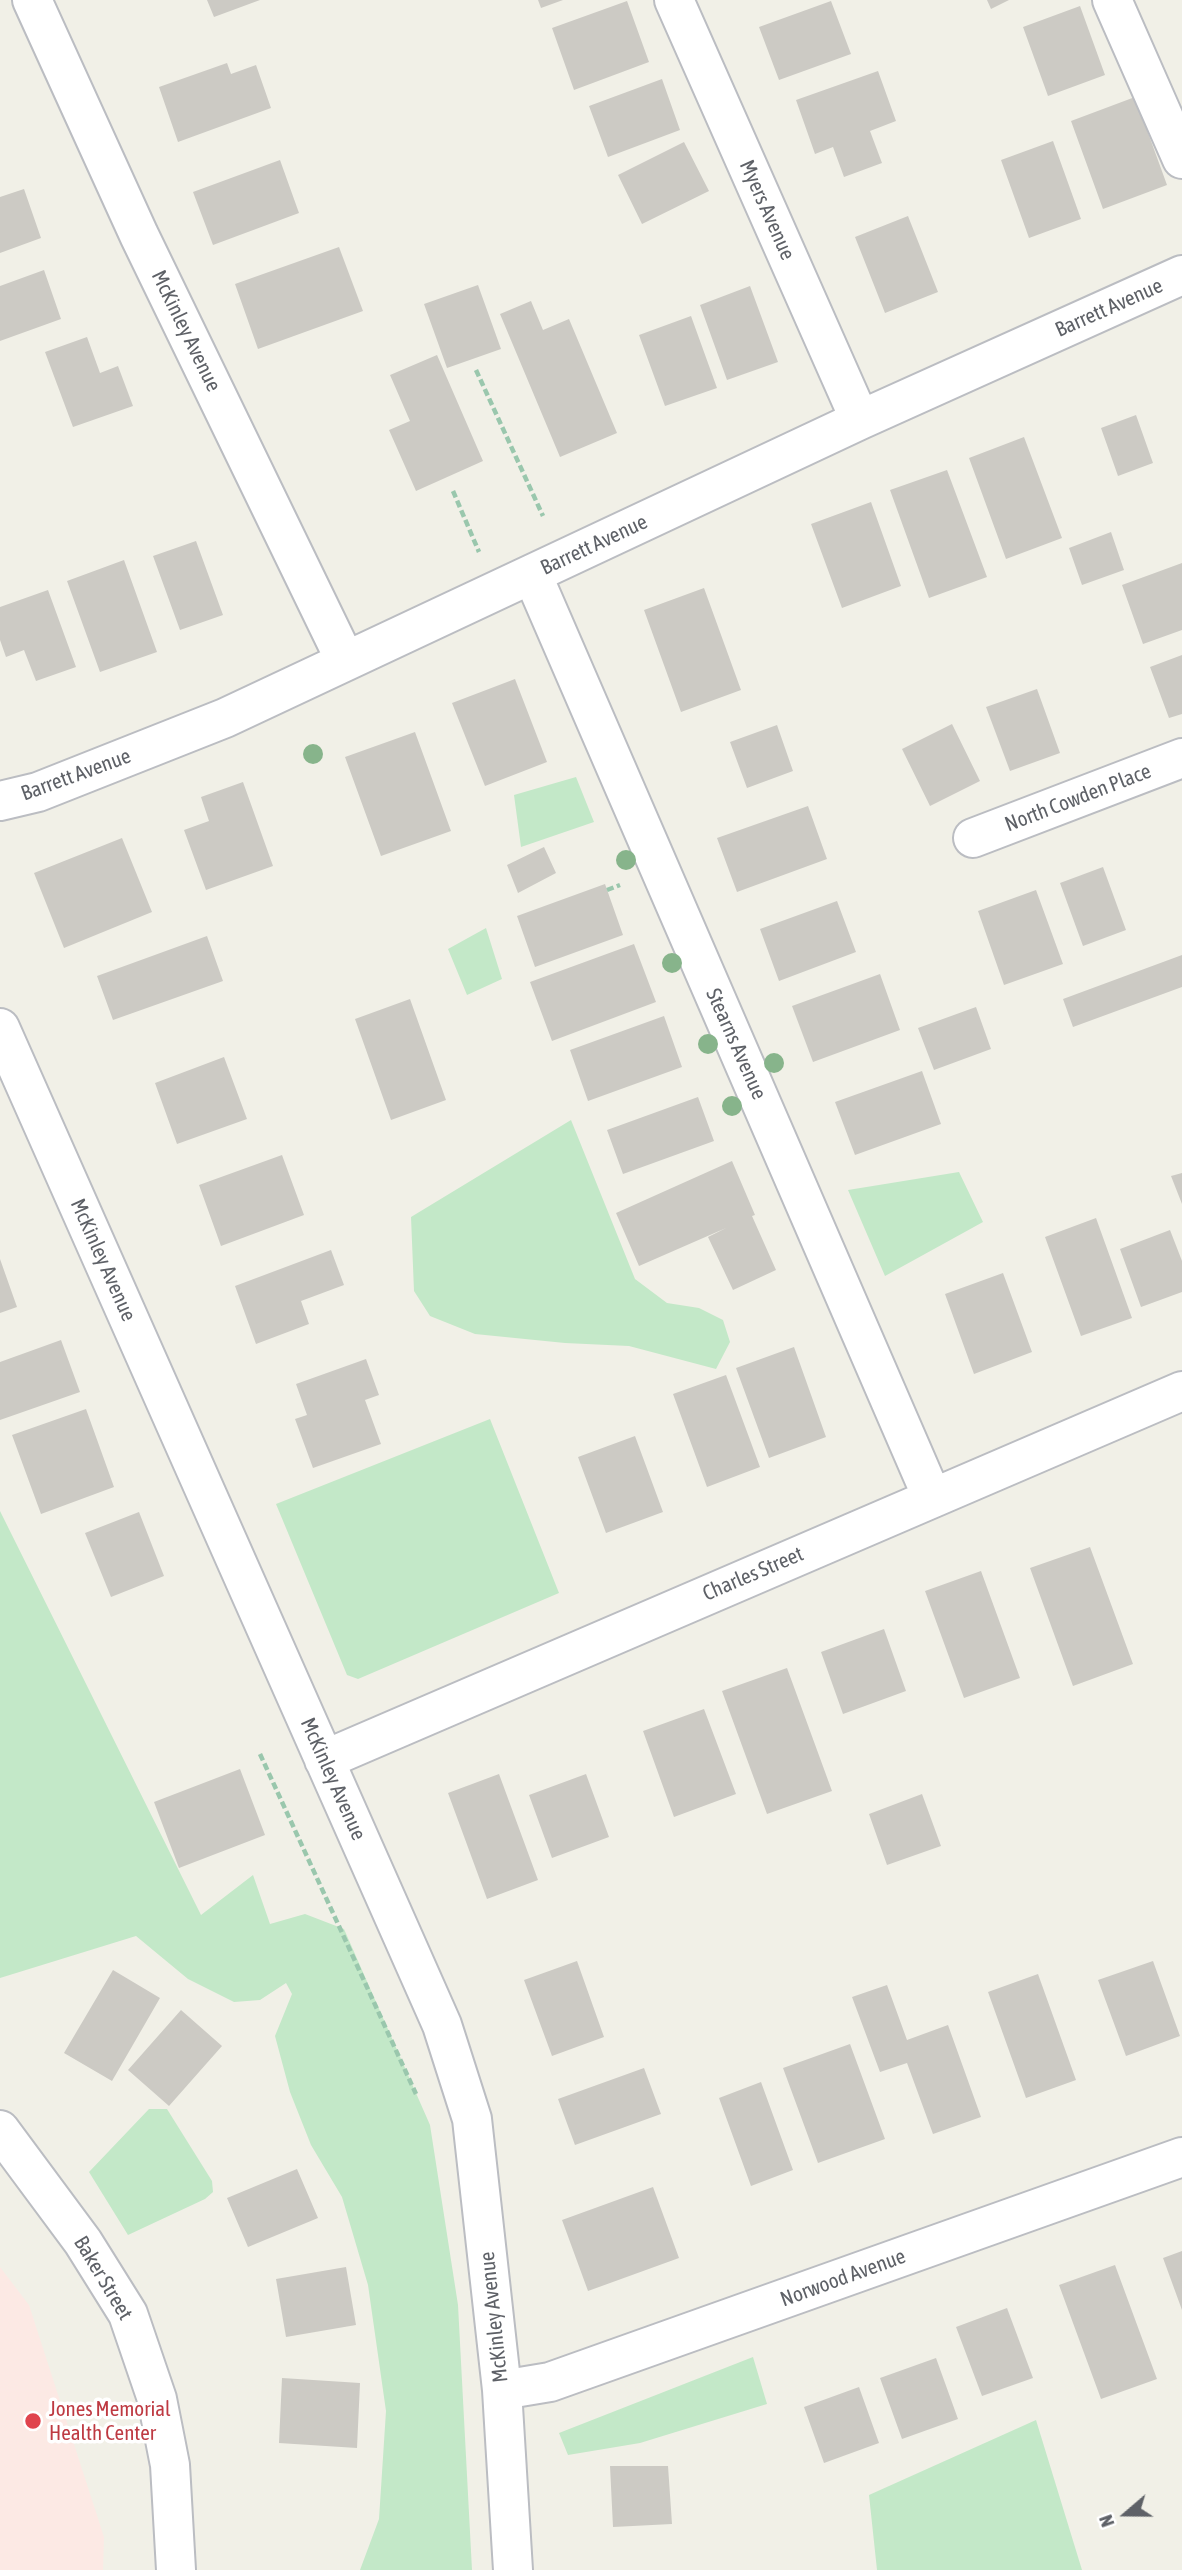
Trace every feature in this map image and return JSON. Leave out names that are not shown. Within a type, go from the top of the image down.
[{"type":"street","name":"McKinley Avenue","points":[[32,0],[151,259],[345,660]]},
{"type":"street","name":"Myers Avenue","points":[[674,0],[860,419]]},
{"type":"street","points":[[1112,0],[1182,159]]},
{"type":"street","name":"Barrett Avenue","points":[[0,801],[38,792],[225,718],[860,419],[1178,289]]},
{"type":"street","name":"Stearns Avenue","points":[[532,574],[932,1497]]},
{"type":"street","name":"North Cowden Place","points":[[973,838],[1182,758]]},
{"type":"street","name":"McKinley Avenue","points":[[0,1028],[442,2025],[472,2119],[502,2390],[513,2570]]},
{"type":"street","name":"Charles Street","points":[[324,1760],[1182,1391]]},
{"type":"street","name":"Baker Street","points":[[0,2130],[83,2242],[128,2314],[157,2399],[170,2465],[177,2570]]},
{"type":"street","name":"Norwood Avenue","points":[[502,2390],[550,2382],[1182,2157]]},
{"type":"path","points":[[476,370],[543,516]]},
{"type":"path","points":[[453,491],[496,591]]},
{"type":"path","points":[[607,890],[624,883]]},
{"type":"path","points":[[260,1754],[418,2099]]},
{"type":"shaded area","name":"Jones Memorial Health Center","points":[[0,2267],[29,2305],[104,2537],[103,2570],[0,2570]]},
{"type":"green space","points":[[576,777],[594,822],[521,847],[514,795]]},
{"type":"green space","points":[[486,928],[502,979],[467,995],[448,949]]},
{"type":"green space","points":[[571,1120],[635,1279],[667,1303],[699,1308],[723,1320],[730,1342],[716,1369],[629,1346],[475,1334],[430,1316],[414,1291],[411,1217]]},
{"type":"green space","points":[[959,1172],[983,1222],[885,1276],[848,1190]]},
{"type":"green space","points":[[490,1419],[559,1593],[358,1679],[347,1675],[276,1504]]},
{"type":"green space","points":[[0,1511],[201,1915],[253,1875],[270,1924],[305,1914],[344,1929],[430,2125],[458,2305],[472,2570],[360,2570],[379,2519],[386,2411],[368,2285],[342,2197],[311,2145],[290,2092],[275,2036],[292,1994],[286,1983],[260,2000],[234,2002],[188,1979],[136,1936],[0,1978]]},
{"type":"green space","points":[[149,2109],[167,2109],[212,2181],[213,2192],[205,2199],[128,2235],[89,2172]]},
{"type":"green space","points":[[753,2357],[767,2404],[640,2443],[568,2455],[559,2433]]},
{"type":"green space","points":[[1036,2420],[1082,2570],[877,2570],[869,2495]]},
{"type":"building","points":[[207,0],[260,0],[214,17]]},
{"type":"building","points":[[538,0],[563,0],[541,8]]},
{"type":"building","points":[[987,0],[1009,0],[991,9]]},
{"type":"building","points":[[627,1],[649,62],[574,90],[552,28]]},
{"type":"building","points":[[831,1],[851,54],[779,80],[759,27]]},
{"type":"building","points":[[1080,6],[1105,75],[1048,96],[1023,27]]},
{"type":"building","points":[[227,63],[231,74],[256,65],[271,108],[178,142],[159,87]]},
{"type":"building","points":[[878,71],[896,121],[870,131],[882,163],[844,177],[833,147],[815,154],[796,100]]},
{"type":"building","points":[[662,79],[680,130],[608,157],[589,106]]},
{"type":"building","points":[[1135,97],[1167,185],[1103,209],[1071,121]]},
{"type":"building","points":[[1053,141],[1081,219],[1029,238],[1001,160]]},
{"type":"building","points":[[684,142],[709,191],[642,224],[618,175]]},
{"type":"building","points":[[280,160],[299,213],[213,245],[193,192]]},
{"type":"building","points":[[24,189],[41,238],[0,253],[0,197]]},
{"type":"building","points":[[908,216],[938,292],[885,313],[855,237]]},
{"type":"building","points":[[339,247],[363,311],[258,349],[235,284]]},
{"type":"building","points":[[44,270],[61,319],[0,341],[0,286]]},
{"type":"building","points":[[478,285],[501,349],[447,368],[424,304]]},
{"type":"building","points":[[750,286],[778,362],[727,380],[700,305]]},
{"type":"building","points":[[531,301],[543,330],[569,319],[617,433],[560,457],[500,314]]},
{"type":"building","points":[[691,316],[717,388],[665,406],[639,335]]},
{"type":"building","points":[[87,337],[100,373],[118,366],[133,406],[73,427],[45,352]]},
{"type":"building","points":[[437,355],[483,461],[416,491],[389,430],[410,421],[390,375]]},
{"type":"building","points":[[1136,415],[1153,463],[1118,476],[1101,428]]},
{"type":"building","points":[[1024,437],[1062,538],[1006,559],[969,458]]},
{"type":"building","points":[[947,470],[987,577],[929,598],[890,490]]},
{"type":"building","points":[[871,502],[901,586],[842,608],[811,524]]},
{"type":"building","points":[[1111,532],[1124,570],[1082,585],[1069,548]]},
{"type":"building","points":[[196,541],[223,615],[180,630],[153,556]]},
{"type":"building","points":[[124,560],[157,652],[100,672],[67,581]]},
{"type":"building","points":[[1182,563],[1182,630],[1143,644],[1122,585]]},
{"type":"building","points":[[704,588],[741,690],[681,712],[644,610]]},
{"type":"building","points":[[48,590],[76,667],[36,681],[24,650],[6,657],[0,640],[0,607]]},
{"type":"building","points":[[1182,655],[1182,714],[1169,718],[1150,667]]},
{"type":"building","points":[[515,679],[547,762],[485,786],[452,703]]},
{"type":"building","points":[[1037,689],[1060,753],[1010,771],[986,707]]},
{"type":"building","points":[[952,724],[980,781],[930,806],[902,749]]},
{"type":"building","points":[[777,725],[793,771],[747,788],[730,742]]},
{"type":"building","points":[[415,732],[451,831],[381,856],[345,757]]},
{"type":"building","points":[[243,782],[273,866],[206,890],[184,830],[209,821],[201,797]]},
{"type":"building","points":[[808,806],[827,859],[737,892],[717,838]]},
{"type":"building","points":[[122,838],[152,912],[64,948],[34,873]]},
{"type":"building","points":[[544,847],[556,873],[518,893],[507,865]]},
{"type":"building","points":[[1103,867],[1126,930],[1083,946],[1060,883]]},
{"type":"building","points":[[605,884],[623,935],[535,967],[517,916]]},
{"type":"building","points":[[1036,890],[1063,964],[1004,985],[978,911]]},
{"type":"building","points":[[837,901],[856,952],[779,981],[760,929]]},
{"type":"building","points":[[207,936],[223,981],[113,1020],[97,976]]},
{"type":"building","points":[[634,944],[656,1002],[552,1041],[530,982]]},
{"type":"building","points":[[1182,955],[1182,987],[1073,1027],[1063,999]]},
{"type":"building","points":[[880,974],[900,1030],[813,1062],[792,1006]]},
{"type":"building","points":[[410,999],[446,1100],[391,1120],[355,1019]]},
{"type":"building","points":[[976,1007],[991,1049],[934,1070],[918,1028]]},
{"type":"building","points":[[664,1016],[682,1067],[588,1101],[570,1050]]},
{"type":"building","points":[[224,1057],[247,1119],[177,1144],[155,1083]]},
{"type":"building","points":[[922,1071],[941,1124],[855,1155],[835,1102]]},
{"type":"building","points":[[698,1097],[714,1141],[623,1174],[607,1130]]},
{"type":"building","points":[[282,1155],[304,1215],[221,1246],[199,1185]]},
{"type":"building","points":[[732,1161],[776,1270],[733,1290],[708,1237],[726,1228],[639,1266],[616,1213]]},
{"type":"building","points":[[1182,1173],[1182,1204],[1171,1176]]},
{"type":"building","points":[[1096,1218],[1132,1318],[1081,1336],[1045,1237]]},
{"type":"building","points":[[1170,1230],[1182,1261],[1182,1292],[1141,1307],[1120,1249]]},
{"type":"building","points":[[331,1250],[344,1285],[301,1301],[309,1324],[256,1344],[235,1286]]},
{"type":"building","points":[[0,1259],[17,1307],[0,1313]]},
{"type":"building","points":[[1003,1273],[1032,1352],[974,1374],[945,1294]]},
{"type":"building","points":[[61,1340],[80,1392],[0,1420],[0,1362]]},
{"type":"building","points":[[794,1347],[826,1437],[769,1458],[736,1368]]},
{"type":"building","points":[[366,1359],[379,1395],[365,1400],[381,1444],[313,1468],[295,1419],[307,1415],[296,1384]]},
{"type":"building","points":[[726,1375],[760,1467],[707,1487],[673,1394]]},
{"type":"building","points":[[86,1409],[114,1487],[41,1514],[12,1435]]},
{"type":"building","points":[[635,1436],[663,1512],[606,1533],[578,1457]]},
{"type":"building","points":[[139,1512],[164,1576],[111,1597],[85,1533]]},
{"type":"building","points":[[1090,1547],[1133,1664],[1073,1686],[1030,1568]]},
{"type":"building","points":[[981,1571],[1020,1678],[964,1698],[925,1591]]},
{"type":"building","points":[[884,1629],[906,1691],[843,1714],[821,1652]]},
{"type":"building","points":[[787,1668],[832,1791],[767,1814],[722,1691]]},
{"type":"building","points":[[704,1709],[736,1794],[674,1817],[643,1731]]},
{"type":"building","points":[[240,1769],[265,1835],[179,1868],[154,1802]]},
{"type":"building","points":[[499,1774],[538,1880],[487,1899],[448,1793]]},
{"type":"building","points":[[586,1774],[609,1837],[552,1858],[529,1795]]},
{"type":"building","points":[[922,1794],[941,1846],[887,1865],[869,1814]]},
{"type":"building","points":[[577,1961],[604,2037],[552,2056],[524,1980]]},
{"type":"building","points":[[1153,1961],[1180,2036],[1126,2056],[1098,1980]]},
{"type":"building","points":[[113,1970],[160,1998],[112,2081],[64,2053]]},
{"type":"building","points":[[1038,1974],[1076,2080],[1026,2098],[988,1992]]},
{"type":"building","points":[[887,1985],[907,2040],[948,2025],[981,2117],[933,2134],[907,2063],[880,2072],[852,1997]]},
{"type":"building","points":[[181,2010],[222,2046],[169,2106],[128,2070]]},
{"type":"building","points":[[850,2044],[885,2139],[818,2163],[783,2068]]},
{"type":"building","points":[[644,2068],[661,2114],[575,2145],[558,2099]]},
{"type":"building","points":[[761,2082],[793,2170],[751,2186],[719,2098]]},
{"type":"building","points":[[297,2169],[318,2218],[248,2247],[227,2198]]},
{"type":"building","points":[[653,2187],[679,2258],[588,2291],[562,2220]]},
{"type":"building","points":[[1182,2251],[1182,2310],[1163,2258]]},
{"type":"building","points":[[1115,2265],[1157,2379],[1101,2399],[1059,2285]]},
{"type":"building","points":[[346,2267],[356,2325],[286,2337],[276,2279]]},
{"type":"building","points":[[1007,2308],[1033,2378],[982,2396],[956,2327]]},
{"type":"building","points":[[936,2358],[958,2419],[902,2439],[880,2378]]},
{"type":"building","points":[[282,2378],[360,2383],[357,2448],[279,2443]]},
{"type":"building","points":[[859,2387],[879,2443],[824,2463],[804,2407]]},
{"type":"building","points":[[610,2466],[668,2466],[672,2524],[613,2527]]},
{"type":"place","name":"Jones Memorial Health Center","points":[[33,2421]]}]
